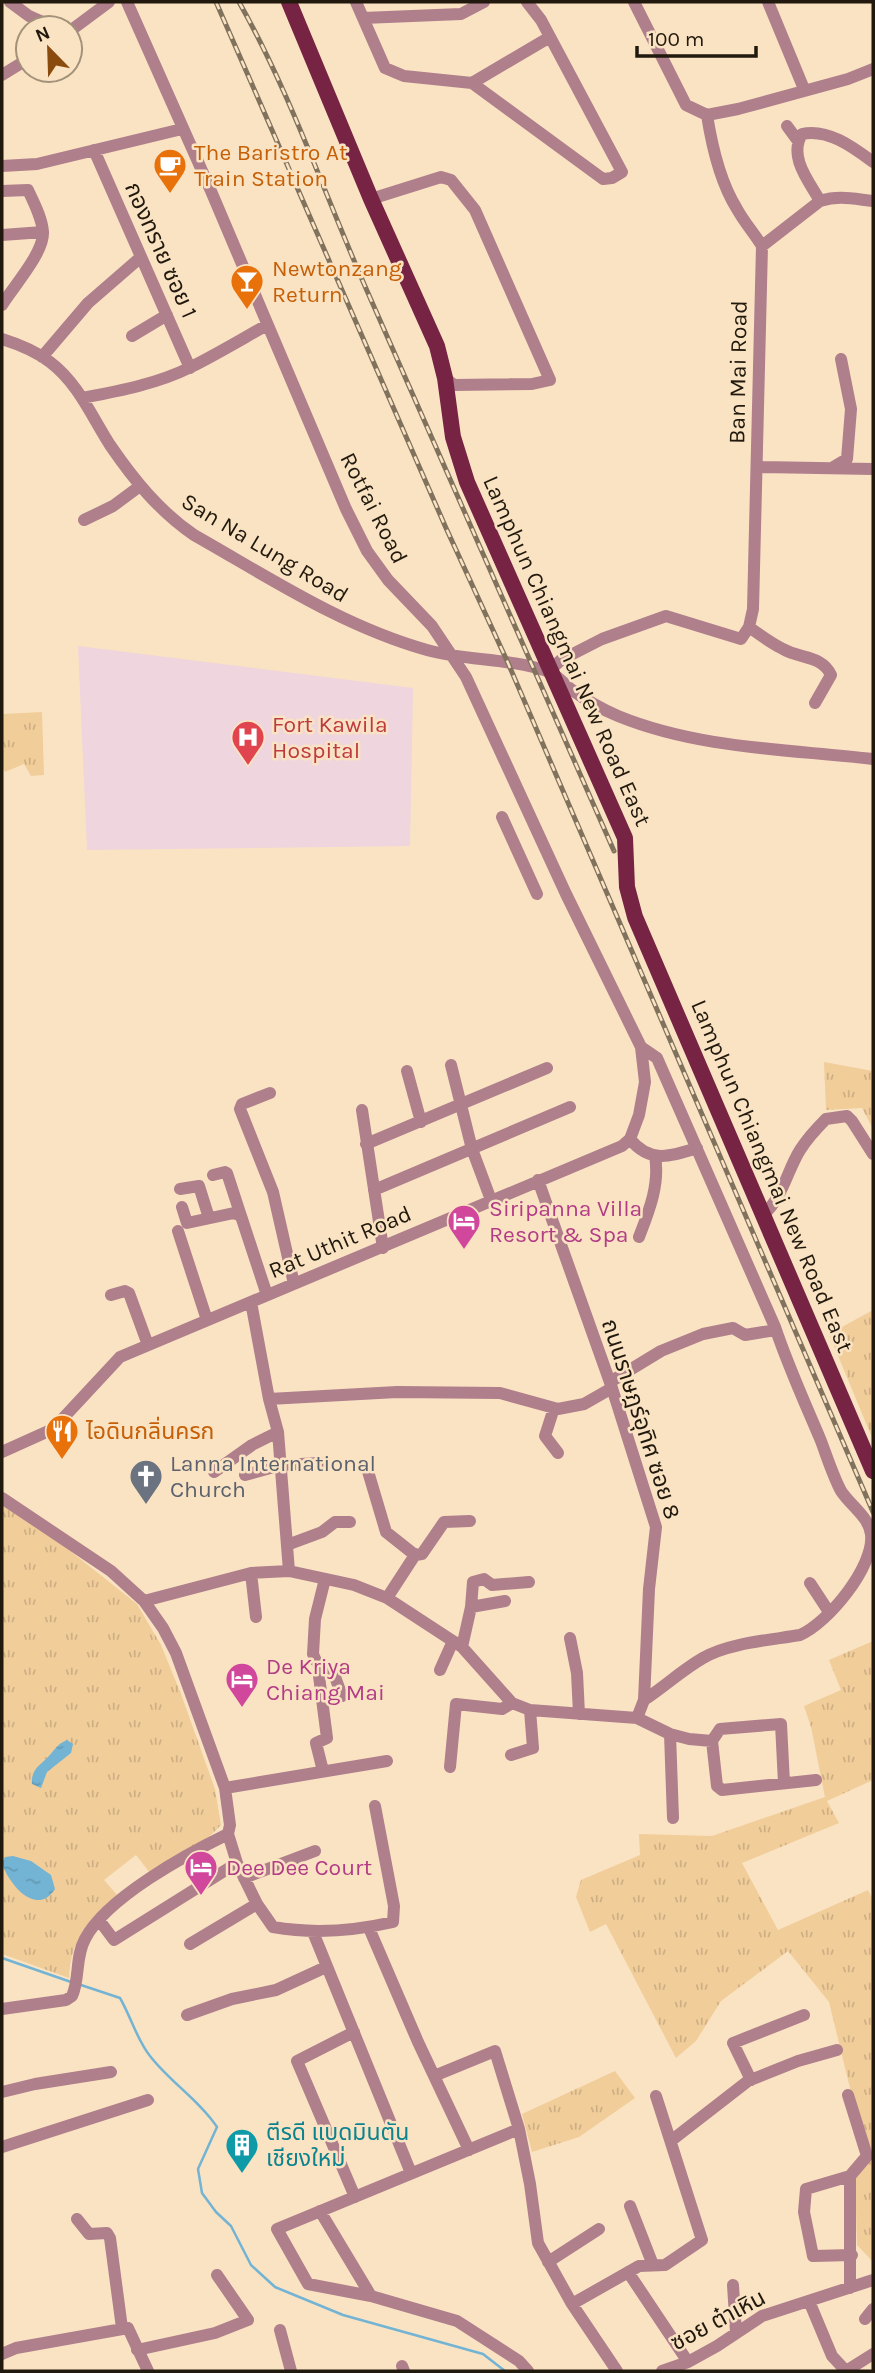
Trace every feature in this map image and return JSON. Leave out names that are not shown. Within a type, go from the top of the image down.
[{"type":"main road","name":"Lamphun Chiangmai New Road East","points":[[289,2],[371,199],[431,330],[445,378],[453,437],[467,482],[625,838],[627,887],[635,918],[873,1471]]},
{"type":"street","points":[[10,2],[26,14]]},
{"type":"street","points":[[84,21],[109,2]]},
{"type":"street","name":"Rotfai Road","points":[[127,2],[346,509],[367,551],[388,580],[432,626],[455,657],[641,1047]]},
{"type":"street","points":[[356,2],[385,68],[404,76],[472,83],[603,179],[612,178],[622,172],[550,37],[527,2]]},
{"type":"street","points":[[363,18],[461,14],[484,2]]},
{"type":"street","points":[[634,2],[686,105],[707,115],[848,79],[873,69]]},
{"type":"street","points":[[768,2],[804,89]]},
{"type":"street","points":[[472,83],[550,37]]},
{"type":"street","points":[[707,115],[709,133],[725,186],[762,246],[820,201],[847,196],[873,201]]},
{"type":"street","points":[[787,126],[799,141]]},
{"type":"street","points":[[2,166],[37,164],[183,129]]},
{"type":"street","points":[[820,201],[798,161],[802,134],[813,132],[848,144],[873,162]]},
{"type":"street","name":"กองทราย ซอย 1","points":[[94,149],[190,368]]},
{"type":"street","points":[[371,199],[441,177],[450,180],[475,210],[550,380],[532,384],[454,385],[445,378]]},
{"type":"street","points":[[2,191],[28,190],[43,232],[39,251],[2,305]]},
{"type":"street","points":[[2,235],[43,232]]},
{"type":"street","name":"Ban Mai Road","points":[[550,671],[561,660],[602,639],[666,616],[741,639],[749,628],[753,610],[762,246]]},
{"type":"street","points":[[42,357],[88,303],[141,257]]},
{"type":"street","points":[[2,279],[16,282]]},
{"type":"street","points":[[132,336],[167,315]]},
{"type":"street","points":[[82,398],[127,389],[190,368],[267,325]]},
{"type":"street","name":"San Na Lung Road","points":[[2,339],[42,357],[68,380],[140,486],[174,521],[194,535],[335,616],[366,630],[455,657],[550,671]]},
{"type":"street","points":[[832,468],[847,459],[851,419],[851,404],[841,359]]},
{"type":"street","points":[[757,467],[873,469]]},
{"type":"street","points":[[84,520],[113,506],[140,486]]},
{"type":"street","points":[[749,628],[785,651],[818,659],[828,667],[831,675],[816,703]]},
{"type":"street","points":[[550,671],[588,701],[607,711],[680,737],[728,746],[873,759]]},
{"type":"street","points":[[502,817],[537,894]]},
{"type":"street","points":[[641,1047],[645,1082],[639,1115],[630,1139],[639,1150],[651,1156],[697,1148]]},
{"type":"street","points":[[641,1047],[657,1058],[776,1330],[841,1491],[868,1524],[871,1534],[870,1552],[849,1590],[810,1630],[726,1648],[703,1657],[667,1685],[643,1699]]},
{"type":"street","points":[[451,1065],[472,1149],[491,1200]]},
{"type":"street","points":[[366,1144],[547,1068]]},
{"type":"street","points":[[407,1071],[421,1122]]},
{"type":"street","points":[[270,1093],[242,1104],[240,1109],[274,1192],[294,1284]]},
{"type":"street","points":[[374,1190],[570,1107]]},
{"type":"street","points":[[362,1110],[383,1248]]},
{"type":"street","points":[[764,1214],[772,1206],[800,1150],[825,1119],[847,1116],[873,1154]]},
{"type":"street","name":"Rat Uthit Road","points":[[2,1452],[53,1429],[120,1357],[622,1146],[630,1139]]},
{"type":"street","points":[[639,1237],[655,1190],[655,1156]]},
{"type":"street","points":[[213,1175],[228,1173],[267,1295]]},
{"type":"street","name":"ถนนราษฎร์อุทิศ ซอย 8","points":[[538,1180],[611,1385],[656,1527],[649,1589],[643,1699],[637,1718]]},
{"type":"street","points":[[180,1189],[199,1186],[209,1218]]},
{"type":"street","points":[[182,1207],[187,1223],[234,1213],[241,1216]]},
{"type":"street","points":[[177,1231],[207,1321]]},
{"type":"street","points":[[111,1295],[125,1291],[129,1293],[148,1345]]},
{"type":"street","points":[[251,1302],[269,1399],[278,1432],[289,1571]]},
{"type":"street","points":[[269,1399],[397,1392],[500,1393],[554,1408],[584,1404],[661,1351],[703,1334],[733,1328],[745,1335],[776,1330]]},
{"type":"street","points":[[554,1408],[545,1436],[558,1453]]},
{"type":"street","points":[[214,1472],[252,1445],[278,1432]]},
{"type":"street","points":[[245,1475],[281,1465],[320,1463]]},
{"type":"street","points":[[367,1468],[386,1532],[415,1555],[422,1554],[444,1522],[470,1521]]},
{"type":"street","points":[[2,1499],[111,1571],[144,1601],[163,1628],[173,1647],[225,1788],[230,1825],[228,1834],[237,1863],[257,1904],[273,1927],[313,1932],[369,1928],[393,1922],[394,1906],[375,1806]]},
{"type":"street","points":[[287,1545],[322,1532],[335,1522],[350,1522]]},
{"type":"street","points":[[387,1598],[415,1555]]},
{"type":"street","points":[[144,1601],[251,1573],[289,1571],[354,1585],[387,1598],[458,1644],[512,1703],[530,1710],[637,1718],[670,1734],[712,1741]]},
{"type":"street","points":[[251,1573],[256,1617]]},
{"type":"street","points":[[325,1579],[315,1619],[313,1654],[316,1661],[334,1674],[342,1696]]},
{"type":"street","points":[[440,1670],[458,1644],[471,1607],[472,1584],[475,1581],[485,1580],[492,1585],[529,1583]]},
{"type":"street","points":[[810,1583],[829,1612]]},
{"type":"street","points":[[471,1607],[505,1601]]},
{"type":"street","points":[[570,1638],[577,1673],[579,1714]]},
{"type":"street","points":[[319,1676],[327,1738],[316,1742],[323,1771]]},
{"type":"street","points":[[450,1767],[456,1704],[502,1709],[512,1703]]},
{"type":"street","points":[[511,1755],[533,1748],[530,1710]]},
{"type":"street","points":[[784,1783],[781,1724],[720,1730],[712,1741],[717,1786],[722,1790],[816,1780]]},
{"type":"street","points":[[670,1734],[673,1818]]},
{"type":"street","points":[[225,1788],[387,1761]]},
{"type":"street","points":[[2,2009],[66,2000],[72,1996],[83,1944],[99,1920],[165,1869],[228,1834]]},
{"type":"street","points":[[244,1878],[315,1851]]},
{"type":"street","points":[[99,1920],[114,1940],[237,1863]]},
{"type":"street","points":[[190,1944],[257,1904]]},
{"type":"street","points":[[369,1928],[469,2150]]},
{"type":"street","points":[[313,1932],[411,2173]]},
{"type":"street","points":[[187,2015],[232,1998],[276,1990],[326,1967]]},
{"type":"street","points":[[751,2080],[733,2043],[804,2015]]},
{"type":"street","points":[[354,2032],[297,2061],[355,2197]]},
{"type":"street","points":[[672,2140],[751,2080],[798,2061],[837,2050]]},
{"type":"street","points":[[434,2076],[495,2051],[519,2129],[538,2243],[607,2365],[617,2371]]},
{"type":"street","points":[[2,2092],[111,2072]]},
{"type":"street","points":[[848,2095],[867,2156],[850,2176],[806,2189],[804,2212],[813,2256],[852,2255]]},
{"type":"street","points":[[572,2304],[639,2266],[665,2265],[702,2240],[656,2096]]},
{"type":"street","points":[[2,2147],[148,2100]]},
{"type":"street","points":[[519,2129],[277,2228],[308,2284],[371,2296],[457,2321],[519,2361],[526,2370]]},
{"type":"street","points":[[850,2176],[850,2288]]},
{"type":"street","points":[[630,2206],[653,2265]]},
{"type":"street","points":[[320,2211],[371,2296]]},
{"type":"street","points":[[77,2219],[89,2234],[107,2234],[110,2238],[125,2328],[148,2371]]},
{"type":"street","points":[[548,2262],[600,2229]]},
{"type":"street","points":[[628,2272],[688,2362]]},
{"type":"street","points":[[137,2350],[215,2333],[248,2320],[217,2275]]},
{"type":"street","name":"ซอย ต๋าเหิน","points":[[671,2370],[762,2316],[873,2280]]},
{"type":"street","points":[[733,2285],[736,2333]]},
{"type":"street","points":[[809,2301],[832,2356],[846,2371],[873,2354]]},
{"type":"street","points":[[2,2354],[16,2348],[125,2328]]},
{"type":"street","points":[[280,2330],[291,2371]]},
{"type":"shaded area","name":"Fort Kawila Hospital","points":[[78,646],[413,688],[410,846],[87,850]]},
{"type":"green space","points":[[42,712],[44,775],[31,776],[24,764],[5,772],[2,766],[2,714]]},
{"type":"green space","points":[[824,1062],[873,1071],[873,1129],[862,1108],[826,1110]]},
{"type":"green space","points":[[873,1310],[873,1440],[829,1334]]},
{"type":"green space","points":[[2,1503],[64,1546],[137,1604],[161,1645],[181,1694],[215,1789],[221,1825],[209,1837],[150,1873],[136,1855],[104,1880],[119,1897],[84,1931],[74,1951],[69,1978],[2,1954]]},
{"type":"green space","points":[[873,1641],[873,1780],[827,1801],[839,1823],[742,1863],[778,1930],[868,1890],[873,1900],[873,2262],[857,2245],[855,2176],[868,2162],[829,2002],[788,1951],[721,2001],[696,2041],[676,2058],[606,1924],[590,1932],[576,1897],[581,1880],[640,1855],[639,1834],[712,1836],[825,1797],[804,1706],[841,1690],[829,1660]]},
{"type":"green space","points":[[615,2071],[635,2098],[579,2137],[532,2152],[522,2114]]},
{"type":"water","points":[[67,1740],[73,1744],[71,1753],[47,1772],[41,1788],[32,1784],[32,1776],[37,1768],[57,1746]]},
{"type":"water","points":[[13,1856],[31,1861],[51,1875],[55,1889],[48,1897],[31,1899],[16,1888],[2,1863],[5,1857]]},
{"type":"waterway","points":[[2,1958],[71,1982]]},
{"type":"waterway","points":[[81,1985],[120,1998],[150,2056],[202,2108],[217,2127],[198,2169],[202,2193],[231,2226],[251,2265],[275,2287],[343,2315],[483,2354],[505,2371]]},
{"type":"railway","points":[[216,2],[446,528],[508,663],[873,1512]]},
{"type":"railway","points":[[239,2],[291,109],[368,293],[614,851]]},
{"type":"place","name":"The Baristro At Train Station","points":[[170,195]]},
{"type":"place","name":"Newtonzang Return","points":[[247,311]]},
{"type":"place","name":"Fort Kawila Hospital","points":[[248,767]]},
{"type":"place","name":"Siripanna Villa Resort & Spa","points":[[464,1251]]},
{"type":"place","name":"ไอดินกลิ่นครก","points":[[62,1461]]},
{"type":"place","name":"Lanna International Church","points":[[146,1506]]},
{"type":"place","name":"De Kriya Chiang Mai","points":[[242,1709]]},
{"type":"place","name":"Dee Dee Court","points":[[201,1897]]},
{"type":"place","name":"ตีรดี แบดมินตัน เชียงใหม่","points":[[242,2175]]}]
